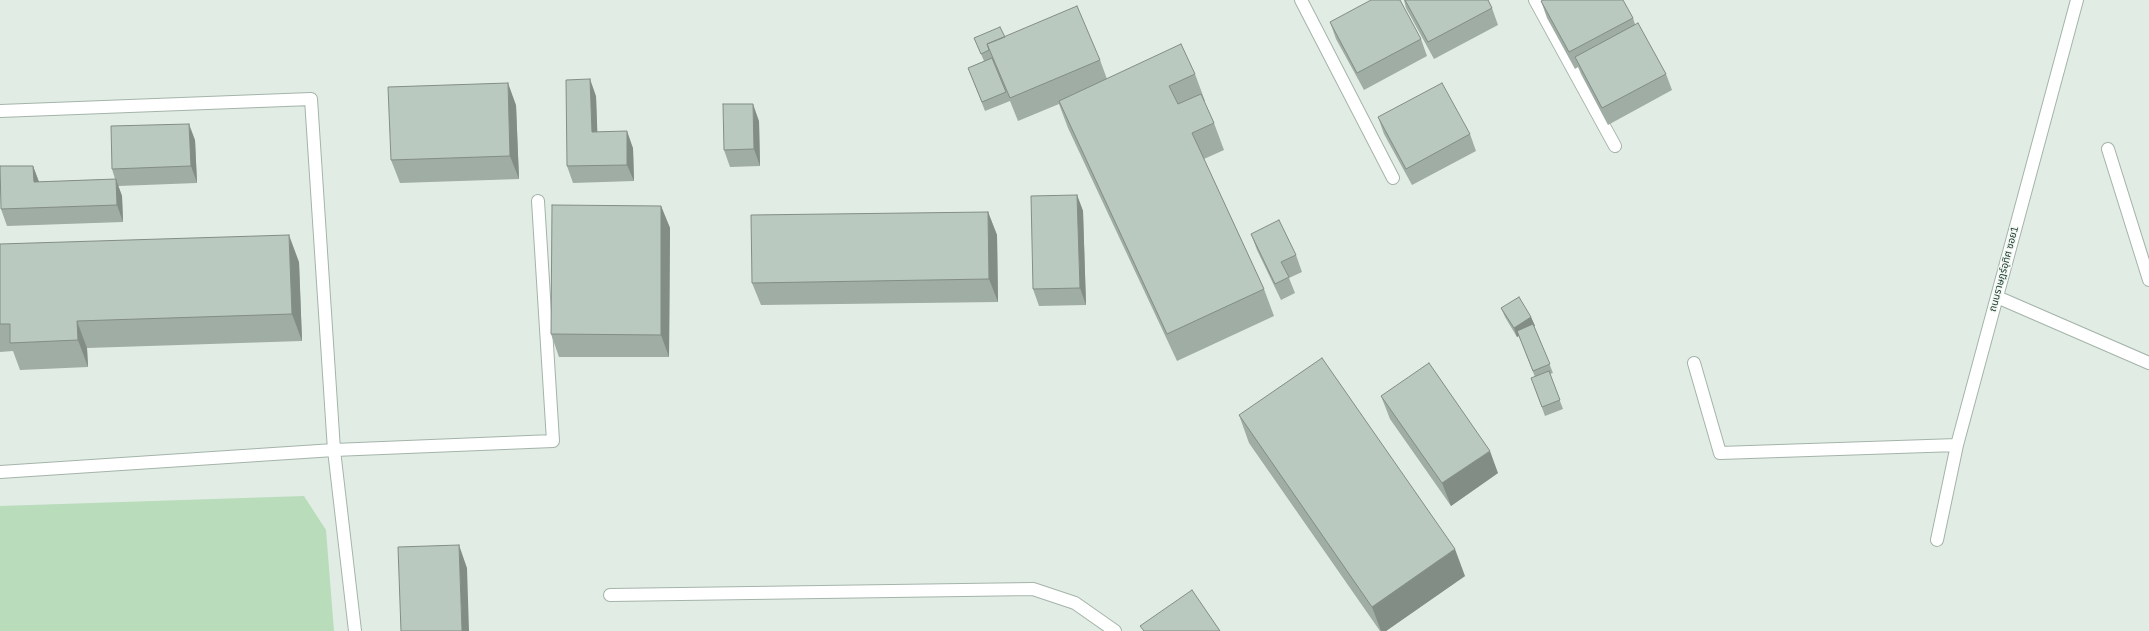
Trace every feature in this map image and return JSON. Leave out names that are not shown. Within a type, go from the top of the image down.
[{"type":"street","points":[[1301,0],[1393,178]]},
{"type":"street","points":[[1534,0],[1615,146]]},
{"type":"street","name":"ถนนราษฎร์อุทิศ ซอย1","points":[[1937,540],[1957,445],[2077,0]]},
{"type":"street","points":[[0,111],[311,99],[334,450],[355,631]]},
{"type":"street","points":[[2108,149],[2149,280]]},
{"type":"street","points":[[0,472],[334,450],[553,441],[538,201]]},
{"type":"street","points":[[1997,297],[2149,363]]},
{"type":"street","points":[[1694,363],[1720,453],[1957,445]]},
{"type":"street","points":[[610,595],[1033,589],[1075,604],[1115,631]]},
{"type":"green space","points":[[304,496],[326,530],[334,631],[0,631],[0,506]]},
{"type":"building","points":[[1371,0],[1400,0],[1421,39],[1357,73],[1330,22]]},
{"type":"building","points":[[1405,0],[1488,0],[1492,8],[1428,42]]},
{"type":"building","points":[[1623,0],[1633,18],[1569,52],[1541,1]]},
{"type":"building","points":[[1077,6],[1100,60],[1010,98],[987,44]]},
{"type":"building","points":[[1638,23],[1666,74],[1602,108],[1575,57]]},
{"type":"building","points":[[1000,27],[1005,37],[987,44],[989,50],[981,54],[974,38]]},
{"type":"building","points":[[1181,44],[1195,74],[1169,86],[1178,104],[1201,94],[1214,123],[1192,133],[1264,289],[1167,334],[1059,101]]},
{"type":"building","points":[[992,58],[1006,92],[982,102],[968,68]]},
{"type":"building","points":[[590,79],[592,132],[627,131],[627,165],[567,166],[566,80]]},
{"type":"building","points":[[508,83],[510,156],[391,160],[388,87]]},
{"type":"building","points":[[1442,83],[1470,134],[1406,169],[1378,117]]},
{"type":"building","points":[[723,104],[753,104],[754,149],[724,150]]},
{"type":"building","points":[[189,124],[191,166],[112,169],[111,126]]},
{"type":"building","points":[[0,166],[33,166],[34,182],[116,179],[117,205],[1,209]]},
{"type":"building","points":[[1077,195],[1080,288],[1033,289],[1031,196]]},
{"type":"building","points":[[552,205],[661,206],[661,335],[551,334]]},
{"type":"building","points":[[988,212],[989,279],[752,283],[751,215]]},
{"type":"building","points":[[1279,220],[1296,255],[1281,262],[1289,277],[1275,284],[1251,234]]},
{"type":"building","points":[[289,235],[292,314],[77,321],[78,340],[10,343],[10,324],[0,324],[0,244]]},
{"type":"building","points":[[1519,297],[1531,317],[1514,328],[1501,308]]},
{"type":"building","points":[[1533,324],[1550,364],[1533,371],[1517,331]]},
{"type":"building","points":[[1322,358],[1455,549],[1372,607],[1239,415]]},
{"type":"building","points":[[1429,363],[1490,451],[1442,483],[1381,396]]},
{"type":"building","points":[[1549,371],[1560,400],[1542,407],[1531,378]]},
{"type":"building","points":[[459,545],[462,631],[401,631],[398,547]]},
{"type":"building","points":[[1192,590],[1220,631],[1144,631],[1140,626]]}]
